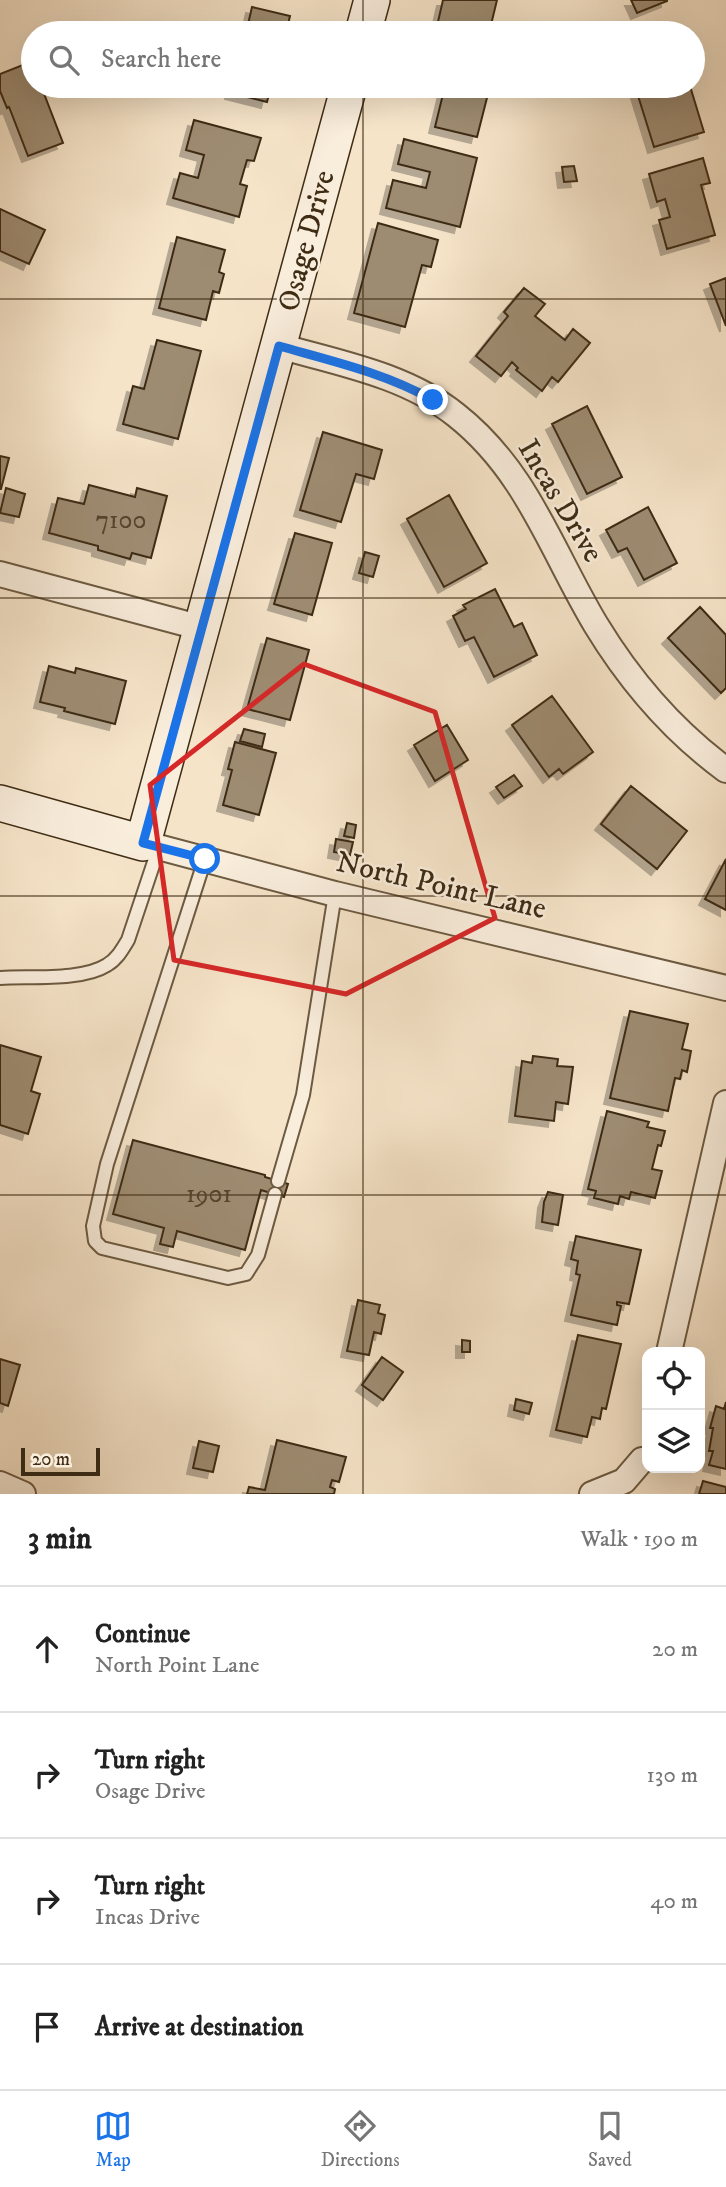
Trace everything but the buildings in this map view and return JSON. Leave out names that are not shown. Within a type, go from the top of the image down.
[{"type":"street","points":[[366,21],[372,0]]},
{"type":"street","name":"Osage Drive","points":[[151,845],[202,628],[346,98]]},
{"type":"street","name":"Incas Drive","points":[[279,346],[372,372],[408,386],[455,414],[485,440],[520,483],[595,623],[619,660],[677,729],[726,770]]},
{"type":"street","points":[[0,574],[202,628]]},
{"type":"street","points":[[0,803],[151,845]]},
{"type":"street","name":"North Point Lane","points":[[151,845],[335,894],[726,988]]},
{"type":"street","points":[[670,1347],[726,1103]]},
{"type":"street","points":[[592,1494],[624,1481],[642,1456]]},
{"type":"street","points":[[632,1494],[642,1462]]},
{"type":"street","points":[[0,1484],[23,1494]]},
{"type":"lane","points":[[0,978],[84,974],[109,964],[120,954],[128,940],[151,845]]},
{"type":"lane","points":[[205,859],[107,1164],[93,1226],[94,1241],[102,1248],[228,1278],[246,1274],[258,1255],[303,1096],[335,894]]},
{"type":"highlighted area","points":[[304,664],[435,712],[495,918],[346,994],[174,960],[150,785]]},
{"type":"route","points":[[205,859],[143,843],[279,346],[372,372],[408,386],[433,400]]}]
